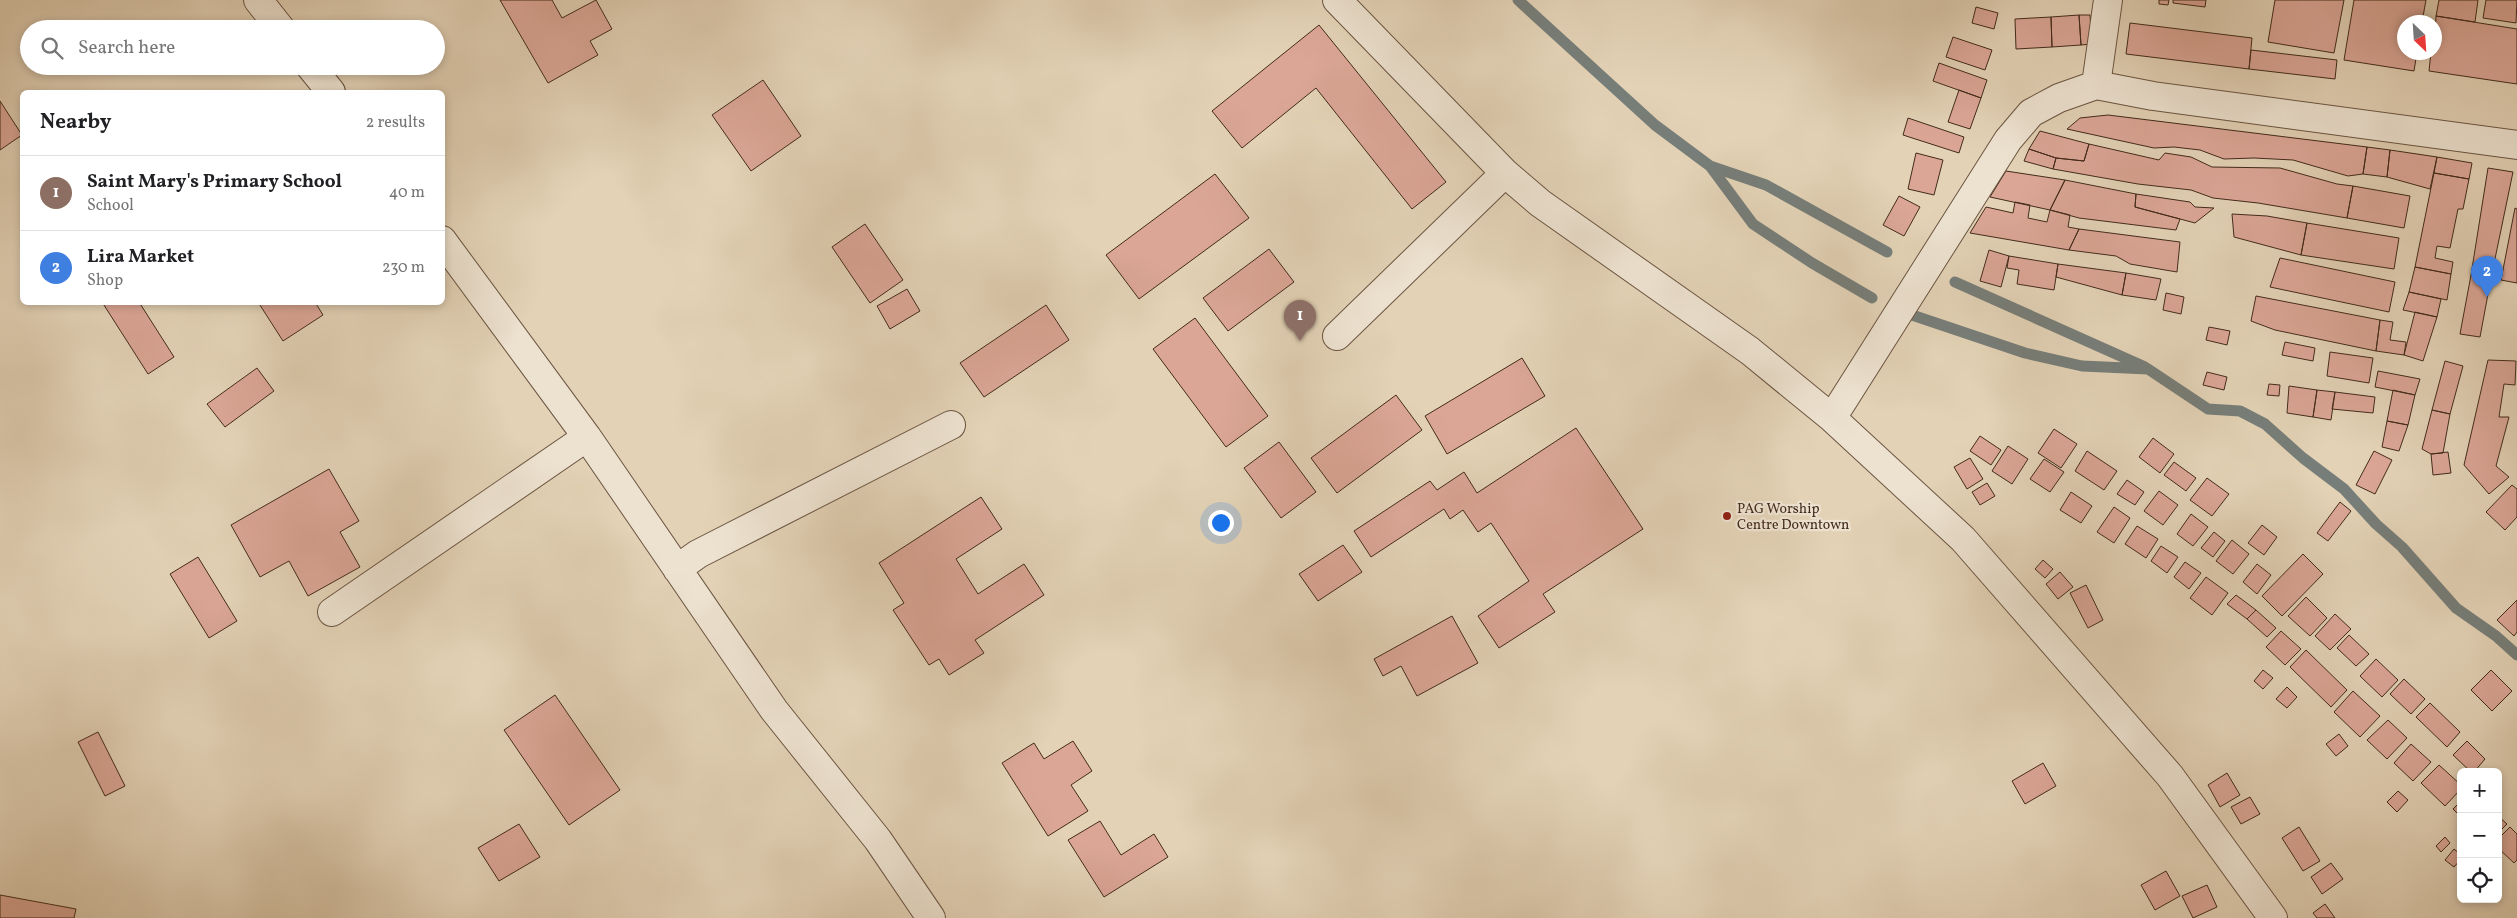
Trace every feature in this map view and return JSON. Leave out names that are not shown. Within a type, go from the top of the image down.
[{"type":"street","points":[[258,0],[274,20]]},
{"type":"street","points":[[1337,0],[1505,173],[1540,203],[1750,351],[1832,418],[1963,539],[2170,776],[2273,918]]},
{"type":"street","points":[[2096,85],[2108,0]]},
{"type":"street","points":[[317,75],[329,90]]},
{"type":"street","points":[[1832,418],[2008,140],[2031,113],[2059,98],[2096,85],[2153,96],[2517,145]]},
{"type":"street","points":[[1337,336],[1505,173]]},
{"type":"street","points":[[445,244],[587,437],[774,710],[878,840],[931,918]]},
{"type":"street","points":[[677,569],[698,554],[951,425]]},
{"type":"street","points":[[332,612],[587,437]]},
{"type":"building","points":[[500,0],[552,0],[562,18],[596,0],[612,29],[590,41],[598,55],[548,83]]},
{"type":"building","points":[[2159,0],[2169,0],[2168,5],[2159,4]]},
{"type":"building","points":[[2173,0],[2206,0],[2205,7],[2173,3]]},
{"type":"building","points":[[2275,0],[2344,0],[2334,53],[2268,42]]},
{"type":"building","points":[[2354,0],[2426,0],[2423,15],[2397,15],[2397,60],[2416,60],[2414,71],[2344,60]]},
{"type":"building","points":[[2439,0],[2478,0],[2475,22],[2436,15]]},
{"type":"building","points":[[2486,0],[2517,0],[2516,23],[2483,18]]},
{"type":"building","points":[[1976,7],[1998,13],[1994,29],[1972,23]]},
{"type":"building","points":[[2079,15],[2081,45],[2052,47],[2051,17]]},
{"type":"building","points":[[2079,15],[2090,15],[2092,44],[2081,45]]},
{"type":"building","points":[[2051,17],[2052,47],[2016,49],[2015,19]]},
{"type":"building","points":[[2442,17],[2517,29],[2517,84],[2429,71],[2430,60],[2442,60]]},
{"type":"building","points":[[2130,23],[2252,38],[2249,69],[2126,54]]},
{"type":"building","points":[[1319,25],[1446,182],[1412,209],[1316,88],[1242,148],[1212,111]]},
{"type":"building","points":[[1953,37],[1992,50],[1985,70],[1946,57]]},
{"type":"building","points":[[2251,50],[2337,60],[2335,79],[2249,69]]},
{"type":"building","points":[[1939,63],[1987,80],[1981,98],[1933,81]]},
{"type":"building","points":[[763,80],[801,136],[751,171],[712,115]]},
{"type":"building","points":[[1959,90],[1981,98],[1970,129],[1948,122]]},
{"type":"building","points":[[0,101],[20,132],[20,136],[0,150]]},
{"type":"building","points":[[2108,115],[2367,147],[2363,174],[2348,176],[2293,160],[2224,159],[2200,150],[2174,147],[2154,148],[2067,129],[2080,118]]},
{"type":"building","points":[[1908,118],[1964,137],[1959,153],[1903,135]]},
{"type":"building","points":[[2040,131],[2089,144],[2084,161],[2056,158],[2029,149]]},
{"type":"building","points":[[2089,144],[2159,160],[2165,153],[2191,157],[2212,167],[2280,168],[2337,184],[2353,186],[2347,218],[2258,203],[2213,198],[2191,190],[2138,184],[2053,169],[2056,158],[2084,161]]},
{"type":"building","points":[[2367,147],[2390,150],[2387,177],[2363,174]]},
{"type":"building","points":[[2029,149],[2056,158],[2053,169],[2024,161]]},
{"type":"building","points":[[2390,150],[2437,157],[2430,189],[2387,177]]},
{"type":"building","points":[[1916,153],[1943,160],[1934,195],[1908,189]]},
{"type":"building","points":[[2437,157],[2472,163],[2469,179],[2434,173]]},
{"type":"building","points":[[2488,168],[2513,172],[2491,278],[2471,275]]},
{"type":"building","points":[[2006,171],[2065,180],[2050,210],[1990,197]]},
{"type":"building","points":[[2434,173],[2469,179],[2463,209],[2458,209],[2450,248],[2437,246],[2435,258],[2453,262],[2451,274],[2415,267]]},
{"type":"building","points":[[1215,174],[1249,218],[1139,299],[1106,255]]},
{"type":"building","points":[[2065,180],[2136,194],[2135,207],[2180,219],[2176,230],[2079,218],[2050,210]]},
{"type":"building","points":[[2353,186],[2410,196],[2404,228],[2347,218]]},
{"type":"building","points":[[2136,194],[2190,202],[2195,207],[2214,208],[2195,223],[2135,207]]},
{"type":"building","points":[[1899,196],[1920,207],[1904,236],[1883,225]]},
{"type":"building","points":[[2015,202],[2030,205],[2028,218],[2047,222],[2050,210],[2070,215],[2068,227],[2079,229],[2069,250],[1970,233],[1986,207],[2013,213]]},
{"type":"building","points":[[2515,208],[2517,209],[2517,283],[2501,280]]},
{"type":"building","points":[[2232,214],[2267,216],[2307,223],[2301,255],[2234,237]]},
{"type":"building","points":[[2307,223],[2399,238],[2394,269],[2301,255]]},
{"type":"building","points":[[865,224],[903,280],[870,303],[832,247]]},
{"type":"building","points":[[2079,229],[2180,242],[2177,272],[2130,264],[2116,256],[2069,250]]},
{"type":"building","points":[[1269,249],[1294,282],[1228,331],[1203,298]]},
{"type":"building","points":[[1989,250],[2009,256],[2001,287],[1980,281]]},
{"type":"building","points":[[2009,256],[2058,264],[2054,290],[2017,284],[2019,270],[2007,268]]},
{"type":"building","points":[[2280,258],[2395,282],[2389,312],[2270,287]]},
{"type":"building","points":[[2058,264],[2126,273],[2122,295],[2056,277]]},
{"type":"building","points":[[2415,267],[2451,274],[2447,300],[2409,292]]},
{"type":"building","points":[[2126,273],[2161,279],[2156,300],[2122,295]]},
{"type":"building","points":[[2471,275],[2491,278],[2480,337],[2460,334]]},
{"type":"building","points":[[907,289],[920,311],[890,329],[877,306]]},
{"type":"building","points":[[2409,292],[2441,299],[2437,317],[2403,310]]},
{"type":"building","points":[[2166,293],[2184,297],[2181,314],[2163,310]]},
{"type":"building","points":[[2256,296],[2380,320],[2376,351],[2275,330],[2251,321]]},
{"type":"building","points":[[104,305],[141,305],[174,357],[148,374]]},
{"type":"building","points":[[260,305],[317,305],[323,315],[283,341]]},
{"type":"building","points":[[1046,305],[1069,340],[984,397],[960,363]]},
{"type":"building","points":[[2415,312],[2437,317],[2423,361],[2404,355]]},
{"type":"building","points":[[1195,318],[1268,416],[1226,447],[1153,349]]},
{"type":"building","points":[[2380,320],[2393,322],[2390,340],[2406,342],[2404,355],[2376,351]]},
{"type":"building","points":[[2209,327],[2230,331],[2227,345],[2206,340]]},
{"type":"building","points":[[2285,342],[2315,348],[2313,361],[2282,355]]},
{"type":"building","points":[[2330,352],[2373,358],[2369,383],[2327,376]]},
{"type":"building","points":[[1522,358],[1545,396],[1447,454],[1425,416]]},
{"type":"building","points":[[2488,360],[2516,361],[2515,385],[2504,384],[2499,417],[2509,417],[2496,466],[2509,477],[2489,494],[2464,465]]},
{"type":"building","points":[[2445,361],[2463,366],[2450,414],[2432,410]]},
{"type":"building","points":[[257,368],[274,391],[225,427],[207,404]]},
{"type":"building","points":[[2378,371],[2420,379],[2415,395],[2375,387]]},
{"type":"building","points":[[2207,372],[2227,377],[2224,390],[2203,385]]},
{"type":"building","points":[[2269,384],[2280,385],[2279,396],[2267,395]]},
{"type":"building","points":[[2289,386],[2317,390],[2313,417],[2287,413]]},
{"type":"building","points":[[2317,390],[2335,392],[2331,420],[2313,417]]},
{"type":"building","points":[[2393,390],[2415,395],[2408,425],[2387,421]]},
{"type":"building","points":[[2335,392],[2375,397],[2373,413],[2332,409]]},
{"type":"building","points":[[1396,395],[1422,430],[1337,493],[1311,458]]},
{"type":"building","points":[[2432,410],[2450,414],[2443,453],[2431,454],[2422,449]]},
{"type":"building","points":[[2387,421],[2408,425],[2399,451],[2382,447]]},
{"type":"building","points":[[1576,428],[1643,529],[1543,594],[1555,612],[1499,648],[1478,616],[1529,581],[1491,523],[1478,532],[1463,510],[1450,519],[1444,509],[1371,557],[1354,531],[1430,481],[1437,490],[1464,472],[1477,493]]},
{"type":"building","points":[[2054,429],[2077,444],[2061,468],[2038,453]]},
{"type":"building","points":[[1980,436],[2001,450],[1991,465],[1970,451]]},
{"type":"building","points":[[2153,438],[2174,454],[2160,473],[2139,457]]},
{"type":"building","points":[[1279,442],[1316,492],[1281,518],[1244,468]]},
{"type":"building","points":[[2008,446],[2028,459],[2012,484],[1992,471]]},
{"type":"building","points":[[2087,451],[2117,471],[2104,490],[2075,471]]},
{"type":"building","points":[[2374,451],[2392,460],[2375,494],[2356,485]]},
{"type":"building","points":[[2448,452],[2451,473],[2433,475],[2431,454]]},
{"type":"building","points":[[1970,458],[1983,479],[1967,489],[1954,467]]},
{"type":"building","points":[[2044,459],[2064,472],[2050,492],[2030,479]]},
{"type":"building","points":[[2174,462],[2196,478],[2186,491],[2164,475]]},
{"type":"building","points":[[329,469],[359,521],[340,532],[360,567],[308,596],[289,561],[260,577],[231,525]]},
{"type":"building","points":[[2207,478],[2229,494],[2212,516],[2190,500]]},
{"type":"building","points":[[2127,480],[2144,492],[2135,505],[2117,494]]},
{"type":"building","points":[[1987,483],[1995,496],[1980,505],[1972,492]]},
{"type":"building","points":[[2512,485],[2517,489],[2517,517],[2505,530],[2486,512]]},
{"type":"building","points":[[2159,491],[2178,505],[2163,525],[2144,511]]},
{"type":"building","points":[[2071,492],[2092,506],[2081,523],[2060,510]]},
{"type":"building","points":[[981,497],[1002,529],[956,559],[978,594],[1024,564],[1044,595],[975,640],[984,653],[949,675],[939,659],[929,665],[893,610],[904,603],[879,563]]},
{"type":"building","points":[[2340,502],[2351,511],[2328,541],[2317,533]]},
{"type":"building","points":[[2114,507],[2130,518],[2114,543],[2097,532]]},
{"type":"building","points":[[2191,514],[2208,527],[2193,546],[2177,534]]},
{"type":"building","points":[[2262,525],[2277,537],[2264,555],[2248,543]]},
{"type":"building","points":[[2137,526],[2158,539],[2146,558],[2125,544]]},
{"type":"building","points":[[2214,532],[2225,541],[2213,557],[2201,548]]},
{"type":"building","points":[[2232,540],[2249,554],[2233,574],[2216,561]]},
{"type":"building","points":[[1343,545],[1362,572],[1318,601],[1299,574]]},
{"type":"building","points":[[2161,546],[2178,557],[2167,573],[2151,561]]},
{"type":"building","points":[[2303,554],[2323,574],[2282,616],[2262,596]]},
{"type":"building","points":[[198,557],[237,621],[209,638],[170,574]]},
{"type":"building","points":[[2043,560],[2053,569],[2045,578],[2035,569]]},
{"type":"building","points":[[2185,562],[2201,573],[2189,589],[2174,577]]},
{"type":"building","points":[[2257,564],[2271,575],[2257,594],[2243,582]]},
{"type":"building","points":[[2060,572],[2073,587],[2058,599],[2046,584]]},
{"type":"building","points":[[2206,577],[2228,593],[2212,615],[2190,598]]},
{"type":"building","points":[[2086,585],[2103,620],[2088,628],[2070,593]]},
{"type":"building","points":[[2236,595],[2256,610],[2247,619],[2227,604]]},
{"type":"building","points":[[2306,597],[2327,618],[2310,636],[2288,616]]},
{"type":"building","points":[[2517,600],[2517,632],[2514,636],[2497,620]]},
{"type":"building","points":[[2256,610],[2276,628],[2267,637],[2247,619]]},
{"type":"building","points":[[2335,614],[2351,629],[2330,650],[2315,636]]},
{"type":"building","points":[[1452,616],[1478,663],[1417,696],[1401,666],[1383,676],[1374,659]]},
{"type":"building","points":[[2281,631],[2301,649],[2285,665],[2266,647]]},
{"type":"building","points":[[2349,635],[2369,654],[2356,666],[2337,648]]},
{"type":"building","points":[[2306,650],[2347,690],[2331,707],[2290,667]]},
{"type":"building","points":[[2376,659],[2398,680],[2382,697],[2360,676]]},
{"type":"building","points":[[2263,670],[2273,678],[2263,689],[2254,681]]},
{"type":"building","points":[[2491,670],[2512,691],[2492,711],[2471,690]]},
{"type":"building","points":[[2404,679],[2425,699],[2411,714],[2390,694]]},
{"type":"building","points":[[2287,687],[2297,697],[2287,708],[2276,699]]},
{"type":"building","points":[[2353,691],[2380,716],[2360,737],[2334,712]]},
{"type":"building","points":[[555,695],[620,790],[569,825],[504,730]]},
{"type":"building","points":[[2430,703],[2460,732],[2447,747],[2416,717]]},
{"type":"building","points":[[2388,720],[2407,738],[2387,759],[2367,740]]},
{"type":"building","points":[[98,732],[125,786],[105,796],[78,742]]},
{"type":"building","points":[[2339,734],[2348,746],[2336,756],[2326,744]]},
{"type":"building","points":[[1073,741],[1092,771],[1071,785],[1088,811],[1048,836],[1002,763],[1034,743],[1044,759]]},
{"type":"building","points":[[2467,741],[2485,759],[2477,768],[2467,768],[2453,755]]},
{"type":"building","points":[[2411,744],[2431,762],[2413,781],[2394,763]]},
{"type":"building","points":[[2043,763],[2056,786],[2025,804],[2012,781]]},
{"type":"building","points":[[2439,765],[2457,781],[2457,793],[2445,806],[2421,783]]},
{"type":"building","points":[[2227,773],[2240,795],[2220,807],[2208,785]]},
{"type":"building","points":[[2398,791],[2408,800],[2397,812],[2387,802]]},
{"type":"building","points":[[2250,797],[2260,814],[2241,824],[2231,807]]},
{"type":"building","points":[[2457,805],[2457,813],[2453,809]]},
{"type":"building","points":[[2502,820],[2507,824],[2502,829]]},
{"type":"building","points":[[1100,821],[1121,855],[1154,834],[1168,857],[1104,897],[1068,840]]},
{"type":"building","points":[[519,824],[540,857],[499,881],[478,848]]},
{"type":"building","points":[[2299,827],[2320,861],[2303,871],[2282,838]]},
{"type":"building","points":[[2510,827],[2517,834],[2517,860],[2514,863],[2502,852],[2502,835]]},
{"type":"building","points":[[2445,837],[2450,843],[2441,852],[2436,846]]},
{"type":"building","points":[[2454,849],[2457,852],[2457,864],[2454,867],[2445,860]]},
{"type":"building","points":[[2331,863],[2343,879],[2322,894],[2311,877]]},
{"type":"building","points":[[2166,871],[2180,896],[2155,910],[2141,885]]},
{"type":"building","points":[[2207,885],[2217,907],[2193,918],[2182,896]]},
{"type":"building","points":[[0,895],[76,909],[74,918],[0,918]]},
{"type":"building","points":[[2325,904],[2335,918],[2317,918],[2313,913]]},
{"type":"waterway","points":[[1518,0],[1655,125],[1710,166],[1753,224],[1812,263],[1872,298]]},
{"type":"waterway","points":[[1710,166],[1766,185],[1887,252]]},
{"type":"waterway","points":[[1955,282],[2145,367]]},
{"type":"waterway","points":[[1909,314],[2025,353],[2082,366],[2148,369],[2208,409],[2240,411],[2265,424],[2303,458],[2344,489],[2376,524],[2402,547],[2456,608],[2496,636],[2517,655]]},
{"type":"place","name":"Lira Market","points":[[2487,297]]},
{"type":"place","name":"Saint Mary's Primary School","points":[[1300,341]]},
{"type":"place","name":"PAG Worship Centre Downtown","points":[[1727,516]]}]
